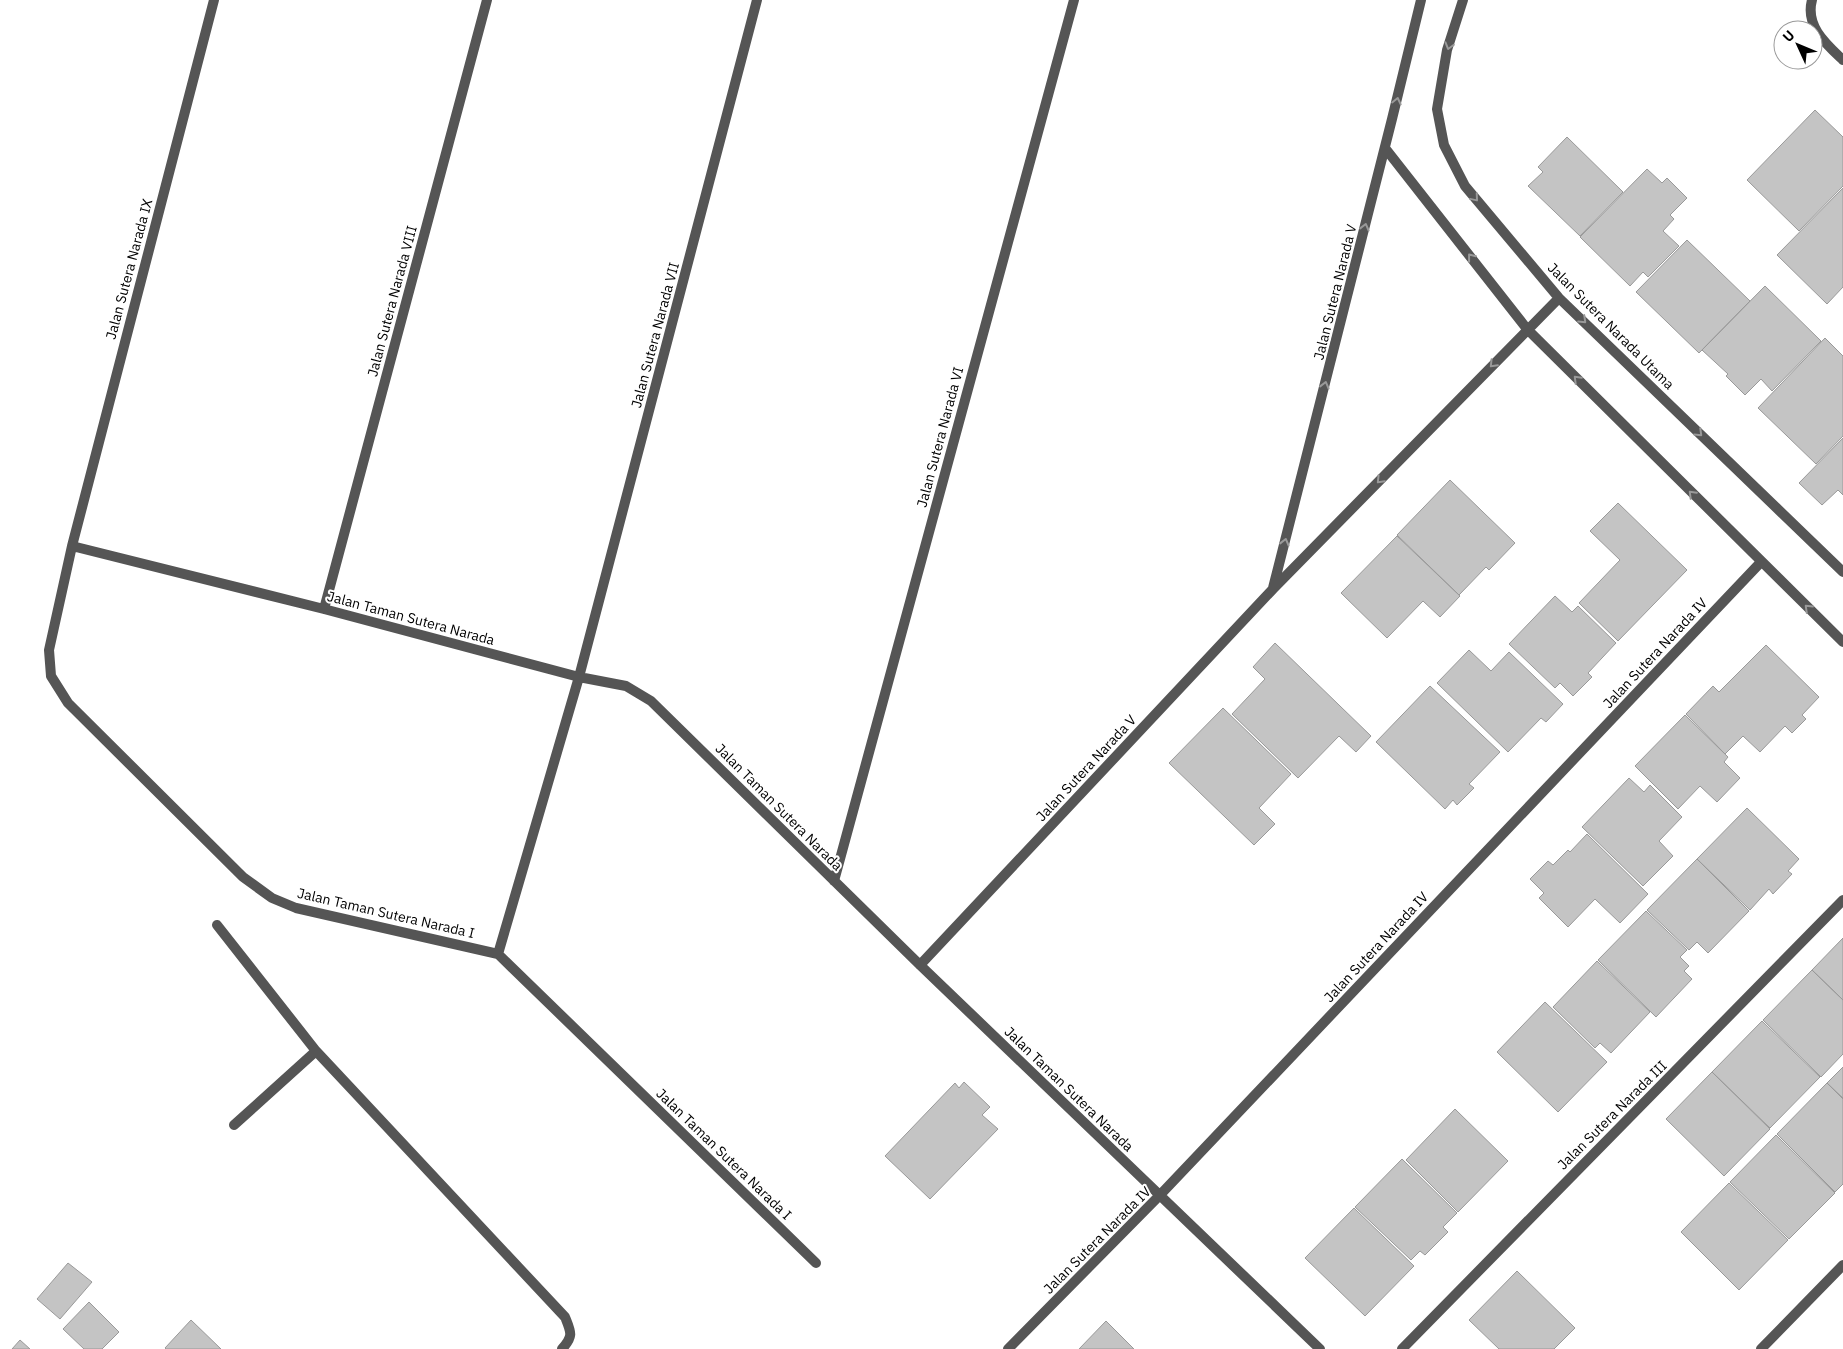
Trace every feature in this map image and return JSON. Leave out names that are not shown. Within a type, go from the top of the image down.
[{"type":"street","name":"Jalan Sutera Narada IX","points":[[72,546],[214,0]]},
{"type":"street","name":"Jalan Sutera Narada VIII","points":[[324,609],[487,0]]},
{"type":"street","name":"Jalan Sutera Narada VII","points":[[498,954],[579,677],[757,0]]},
{"type":"street","name":"Jalan Sutera Narada VI","points":[[834,881],[1074,0]]},
{"type":"street","name":"Jalan Sutera Narada V","points":[[1273,589],[1421,0]]},
{"type":"street","name":"Jalan Sutera Narada Utama","points":[[1463,0],[1447,50],[1437,109],[1444,145],[1465,186],[1559,298],[1843,572]]},
{"type":"street","points":[[1812,0],[1810,9],[1814,27],[1824,42],[1843,60]]},
{"type":"street","points":[[1385,148],[1527,329],[1843,642]]},
{"type":"street","name":"Jalan Sutera Narada V","points":[[920,965],[1273,589],[1559,298]]},
{"type":"street","name":"Jalan Taman Sutera Narada","points":[[72,546],[324,609],[579,677],[626,686],[651,701],[920,965],[1320,1349]]},
{"type":"street","name":"Jalan Taman Sutera Narada I","points":[[72,546],[49,650],[51,676],[68,703],[244,877],[272,898],[296,908],[498,954],[816,1263]]},
{"type":"street","name":"Jalan Sutera Narada IV","points":[[1008,1349],[1160,1195],[1761,562]]},
{"type":"street","name":"Jalan Sutera Narada III","points":[[1402,1349],[1843,900]]},
{"type":"street","points":[[217,925],[316,1050],[566,1317],[571,1331],[570,1341],[562,1349]]},
{"type":"street","points":[[234,1125],[316,1050]]},
{"type":"street","points":[[1761,1349],[1843,1265]]},
{"type":"building","points":[[1815,110],[1843,137],[1843,186],[1799,231],[1747,180]]},
{"type":"building","points":[[1567,137],[1623,192],[1580,236],[1528,186],[1543,172],[1538,167]]},
{"type":"building","points":[[1647,169],[1662,183],[1667,178],[1687,198],[1670,215],[1674,219],[1663,231],[1679,246],[1648,277],[1643,272],[1630,286],[1580,237]]},
{"type":"building","points":[[1843,188],[1843,287],[1827,304],[1777,255]]},
{"type":"building","points":[[1687,240],[1750,301],[1699,353],[1636,292]]},
{"type":"building","points":[[1765,286],[1821,341],[1772,391],[1761,379],[1745,395],[1726,376],[1728,374],[1702,350]]},
{"type":"building","points":[[1825,338],[1843,356],[1843,436],[1816,464],[1758,408]]},
{"type":"building","points":[[1843,438],[1843,495],[1838,490],[1822,505],[1799,483]]},
{"type":"building","points":[[1450,480],[1515,543],[1489,570],[1486,567],[1459,595],[1397,535]]},
{"type":"building","points":[[1618,503],[1687,570],[1618,641],[1579,603],[1620,560],[1590,531]]},
{"type":"building","points":[[1397,536],[1460,596],[1440,617],[1423,601],[1387,638],[1341,593]]},
{"type":"building","points":[[1555,596],[1572,612],[1578,606],[1616,643],[1588,673],[1592,677],[1573,696],[1560,683],[1555,688],[1509,644]]},
{"type":"building","points":[[1275,643],[1371,736],[1356,752],[1339,736],[1298,778],[1232,714],[1265,679],[1253,667]]},
{"type":"building","points":[[1766,645],[1819,697],[1802,715],[1806,719],[1792,733],[1785,726],[1760,752],[1743,736],[1725,754],[1686,714],[1713,686],[1719,692]]},
{"type":"building","points":[[1469,650],[1491,671],[1509,652],[1563,704],[1546,722],[1541,718],[1508,752],[1437,683]]},
{"type":"building","points":[[1430,686],[1500,752],[1469,784],[1474,788],[1457,805],[1453,800],[1445,809],[1376,742]]},
{"type":"building","points":[[1223,708],[1291,774],[1259,808],[1275,824],[1254,845],[1169,763]]},
{"type":"building","points":[[1685,715],[1728,757],[1724,762],[1740,778],[1717,802],[1700,786],[1678,809],[1635,766]]},
{"type":"building","points":[[1629,778],[1644,792],[1650,785],[1682,817],[1659,841],[1673,856],[1643,886],[1582,827]]},
{"type":"building","points":[[1747,808],[1799,859],[1788,871],[1792,874],[1773,894],[1769,889],[1750,910],[1697,859]]},
{"type":"building","points":[[1587,834],[1648,894],[1620,923],[1595,899],[1568,927],[1539,898],[1544,893],[1530,879],[1548,861],[1553,865],[1568,850],[1570,852]]},
{"type":"building","points":[[1697,859],[1749,911],[1708,953],[1697,942],[1689,950],[1647,910]]},
{"type":"building","points":[[1646,911],[1687,950],[1680,957],[1689,966],[1684,971],[1692,979],[1656,1017],[1598,960]]},
{"type":"building","points":[[1843,938],[1843,1000],[1812,970]]},
{"type":"building","points":[[1597,961],[1650,1012],[1611,1053],[1600,1043],[1595,1048],[1553,1007]]},
{"type":"building","points":[[1812,970],[1843,1000],[1843,1054],[1821,1077],[1763,1020]]},
{"type":"building","points":[[1545,1002],[1607,1062],[1558,1112],[1497,1052]]},
{"type":"building","points":[[1762,1021],[1820,1077],[1770,1128],[1712,1072]]},
{"type":"building","points":[[1843,1067],[1843,1098],[1827,1083]]},
{"type":"building","points":[[1712,1072],[1770,1129],[1724,1176],[1666,1119]]},
{"type":"building","points":[[964,1082],[990,1107],[982,1115],[998,1129],[930,1199],[885,1156],[955,1083],[959,1088]]},
{"type":"building","points":[[1827,1083],[1843,1099],[1843,1184],[1835,1192],[1777,1134]]},
{"type":"building","points":[[1455,1109],[1508,1161],[1458,1212],[1406,1160]]},
{"type":"building","points":[[1776,1135],[1835,1193],[1789,1239],[1730,1182]]},
{"type":"building","points":[[1402,1159],[1457,1213],[1443,1227],[1448,1232],[1425,1255],[1420,1251],[1411,1260],[1355,1207]]},
{"type":"building","points":[[1729,1183],[1788,1240],[1739,1290],[1681,1232]]},
{"type":"building","points":[[1354,1208],[1414,1266],[1365,1316],[1305,1258]]},
{"type":"building","points":[[68,1263],[92,1282],[60,1319],[37,1299]]},
{"type":"building","points":[[1517,1271],[1575,1328],[1554,1349],[1499,1349],[1469,1320]]},
{"type":"building","points":[[89,1302],[119,1332],[102,1349],[84,1349],[63,1329]]},
{"type":"building","points":[[191,1320],[221,1349],[166,1349]]},
{"type":"building","points":[[1106,1321],[1134,1349],[1079,1349]]},
{"type":"building","points":[[20,1340],[30,1349],[12,1349]]}]
